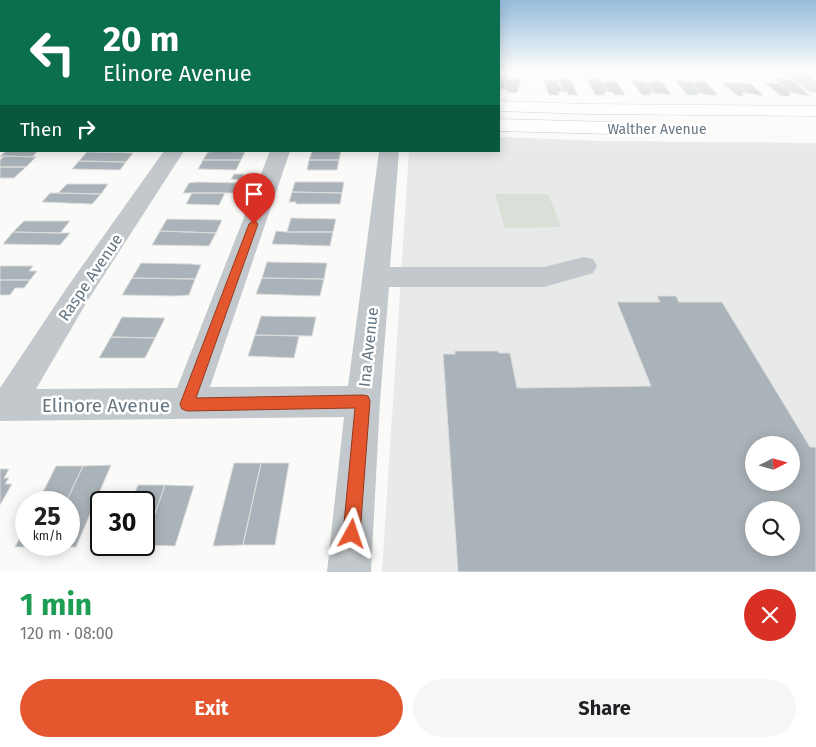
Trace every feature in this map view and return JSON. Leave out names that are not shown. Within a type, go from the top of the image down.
[{"type":"main road","name":"Walther Avenue","points":[[500,106],[577,109],[816,111]]},
{"type":"main road","name":"Walther Avenue","points":[[500,125],[627,128]]},
{"type":"street","name":"Raspe Avenue","points":[[4,405],[173,152]]},
{"type":"street","points":[[187,404],[280,152]]},
{"type":"street","name":"Ina Avenue","points":[[349,572],[363,401],[389,152]]},
{"type":"street","points":[[375,277],[544,277],[584,266]]},
{"type":"street","name":"Elinore Avenue","points":[[4,405],[363,401]]},
{"type":"shaded area","points":[[500,137],[600,141],[816,143],[816,572],[382,572],[409,152],[500,152]]},
{"type":"shaded area","points":[[495,194],[548,194],[560,223],[559,227],[505,228]]},
{"type":"building","points":[[5,152],[37,152],[33,156],[36,157],[0,156]]},
{"type":"building","points":[[87,152],[133,153],[126,162],[79,161]]},
{"type":"building","points":[[208,152],[245,152],[241,160],[203,160]]},
{"type":"building","points":[[312,152],[341,152],[339,160],[309,160]]},
{"type":"building","points":[[0,156],[36,157],[26,167],[0,167],[0,160],[3,157]]},
{"type":"building","points":[[203,160],[241,160],[236,170],[198,169]]},
{"type":"building","points":[[309,160],[339,160],[337,170],[307,170]]},
{"type":"building","points":[[79,161],[126,162],[120,170],[72,169]]},
{"type":"building","points":[[0,167],[26,167],[14,178],[0,178]]},
{"type":"building","points":[[234,174],[244,174],[241,180],[231,179]]},
{"type":"building","points":[[295,182],[344,182],[342,193],[292,192]]},
{"type":"building","points":[[189,183],[239,183],[234,193],[183,193]]},
{"type":"building","points":[[67,184],[108,184],[101,194],[58,193]]},
{"type":"building","points":[[292,192],[342,193],[340,204],[296,204],[296,202],[289,202]]},
{"type":"building","points":[[50,193],[101,194],[92,204],[42,202]]},
{"type":"building","points":[[192,193],[225,193],[219,205],[186,204]]},
{"type":"building","points":[[291,218],[336,219],[333,232],[287,232]]},
{"type":"building","points":[[167,219],[222,220],[216,233],[160,231]]},
{"type":"building","points":[[24,221],[70,221],[60,233],[13,232]]},
{"type":"building","points":[[160,231],[216,233],[209,246],[152,245]]},
{"type":"building","points":[[276,231],[333,232],[330,246],[272,244]]},
{"type":"building","points":[[13,232],[70,233],[60,245],[3,244]]},
{"type":"building","points":[[267,262],[327,263],[324,279],[262,278]]},
{"type":"building","points":[[141,263],[201,265],[195,279],[132,278]]},
{"type":"building","points":[[0,266],[33,266],[29,271],[37,271],[30,280],[0,280]]},
{"type":"building","points":[[132,278],[195,279],[189,295],[122,295]]},
{"type":"building","points":[[262,278],[324,279],[320,296],[256,294]]},
{"type":"building","points":[[0,280],[30,280],[24,288],[15,288],[10,295],[0,295]]},
{"type":"building","points":[[657,296],[676,296],[679,302],[722,302],[810,447],[816,447],[816,572],[458,572],[443,354],[455,354],[455,351],[498,351],[499,353],[510,353],[517,388],[651,386],[617,302],[660,302]]},
{"type":"building","points":[[261,316],[316,317],[312,336],[255,335]]},
{"type":"building","points":[[122,317],[165,318],[155,338],[111,337]]},
{"type":"building","points":[[255,335],[299,336],[294,358],[248,356]]},
{"type":"building","points":[[111,337],[155,338],[145,358],[99,358]]},
{"type":"building","points":[[234,463],[261,463],[243,545],[213,546]]},
{"type":"building","points":[[261,463],[289,463],[275,545],[243,545]]},
{"type":"building","points":[[111,465],[100,491],[90,491],[90,514],[80,538],[80,491],[71,491],[83,466]]},
{"type":"building","points":[[56,466],[83,466],[71,491],[44,491]]},
{"type":"building","points":[[0,469],[9,469],[4,478],[9,478],[5,484],[12,484],[0,505]]},
{"type":"building","points":[[138,485],[165,485],[155,514],[155,491],[136,491]]},
{"type":"building","points":[[165,485],[194,486],[175,546],[155,545],[155,514]]},
{"type":"route","points":[[254,224],[187,404],[363,401],[352,534]]}]
